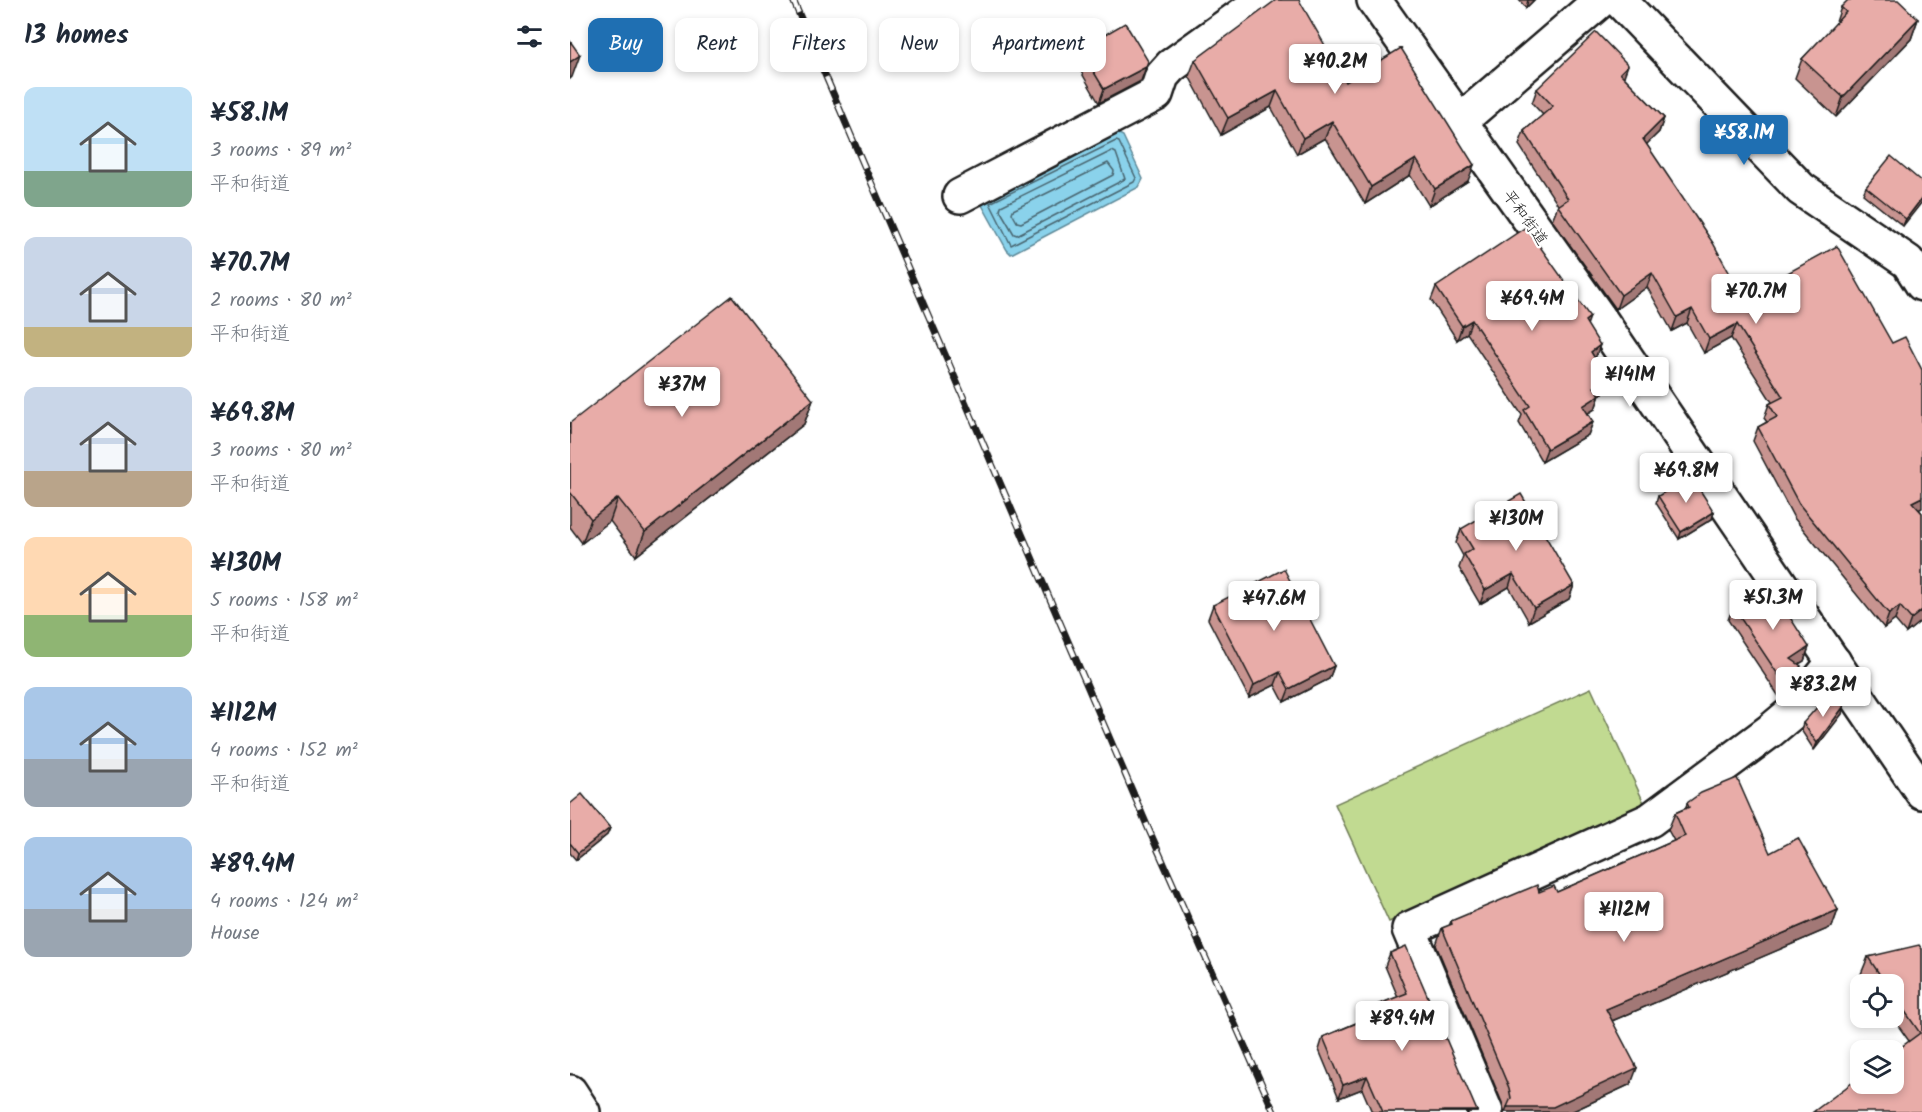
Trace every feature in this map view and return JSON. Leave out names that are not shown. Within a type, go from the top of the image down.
[{"type":"street","points":[[960,196],[1156,94],[1162,76],[1171,66],[1263,0]]},
{"type":"street","name":"平和街道","points":[[1374,0],[1458,123],[1602,322],[1922,792]]},
{"type":"street","points":[[1458,123],[1601,0]]},
{"type":"street","points":[[1619,0],[1801,189],[1908,262],[1922,284]]},
{"type":"street","points":[[1486,1112],[1409,929],[1650,820],[1794,711],[1834,662]]},
{"type":"green space","points":[[1591,688],[1645,805],[1389,922],[1335,804]]},
{"type":"water","points":[[1117,133],[1123,136],[1143,179],[1139,187],[1011,254],[982,205],[985,199]]},
{"type":"building","points":[[1276,0],[1299,0],[1346,82],[1401,48],[1474,165],[1435,189],[1416,159],[1371,187],[1332,121],[1303,138],[1277,91],[1228,118],[1195,60]]},
{"type":"building","points":[[1848,0],[1898,0],[1918,19],[1843,97],[1802,59],[1846,12],[1841,7]]},
{"type":"building","points":[[1125,23],[1148,61],[1146,67],[1104,89],[1094,72],[1106,72],[1106,34]]},
{"type":"building","points":[[1596,32],[1628,65],[1620,73],[1664,118],[1643,139],[1713,243],[1735,283],[1745,278],[1753,292],[1837,246],[1892,343],[1905,337],[1922,370],[1922,497],[1912,502],[1922,513],[1922,610],[1911,619],[1900,606],[1889,614],[1799,504],[1758,427],[1777,417],[1769,404],[1783,397],[1737,324],[1709,339],[1692,309],[1677,317],[1652,273],[1621,295],[1558,206],[1568,199],[1524,131],[1553,106],[1537,89]]},
{"type":"building","points":[[570,41],[580,55],[570,62]]},
{"type":"building","points":[[1891,156],[1922,182],[1922,198],[1906,219],[1866,187]]},
{"type":"building","points":[[1526,227],[1590,317],[1585,321],[1600,345],[1591,352],[1608,380],[1594,387],[1600,395],[1583,406],[1593,422],[1547,449],[1524,410],[1530,406],[1472,320],[1462,326],[1436,287]]},
{"type":"building","points":[[732,296],[813,400],[645,532],[618,498],[591,519],[570,492],[570,423]]},
{"type":"building","points":[[1691,476],[1714,512],[1681,532],[1658,496]]},
{"type":"building","points":[[1521,494],[1574,585],[1534,608],[1513,574],[1485,590],[1464,554],[1473,549],[1461,529]]},
{"type":"building","points":[[1284,569],[1334,666],[1289,689],[1280,672],[1254,685],[1213,605]]},
{"type":"building","points":[[1768,583],[1809,647],[1791,659],[1801,666],[1785,685],[1733,607]]},
{"type":"building","points":[[1828,695],[1844,706],[1817,743],[1803,723]]},
{"type":"building","points":[[1737,778],[1770,853],[1798,838],[1838,910],[1606,1009],[1637,1068],[1553,1107],[1507,1107],[1511,1098],[1509,1088],[1442,928],[1452,924],[1451,921],[1537,885],[1539,892],[1554,886],[1557,892],[1685,836],[1675,813],[1689,807],[1687,803],[1701,793]]},
{"type":"building","points":[[582,794],[610,828],[578,853],[570,843],[570,804]]},
{"type":"building","points":[[1919,945],[1922,949],[1922,1112],[1813,1112],[1850,1084],[1850,1094],[1904,1094],[1904,1045],[1920,1033],[1904,1010],[1904,974],[1879,974],[1868,957]]},
{"type":"building","points":[[1406,946],[1477,1111],[1383,1112],[1367,1076],[1343,1085],[1323,1037],[1371,1017],[1367,1009],[1407,993],[1390,953]]},
{"type":"railway","points":[[793,0],[1149,830],[1274,1112]]}]
